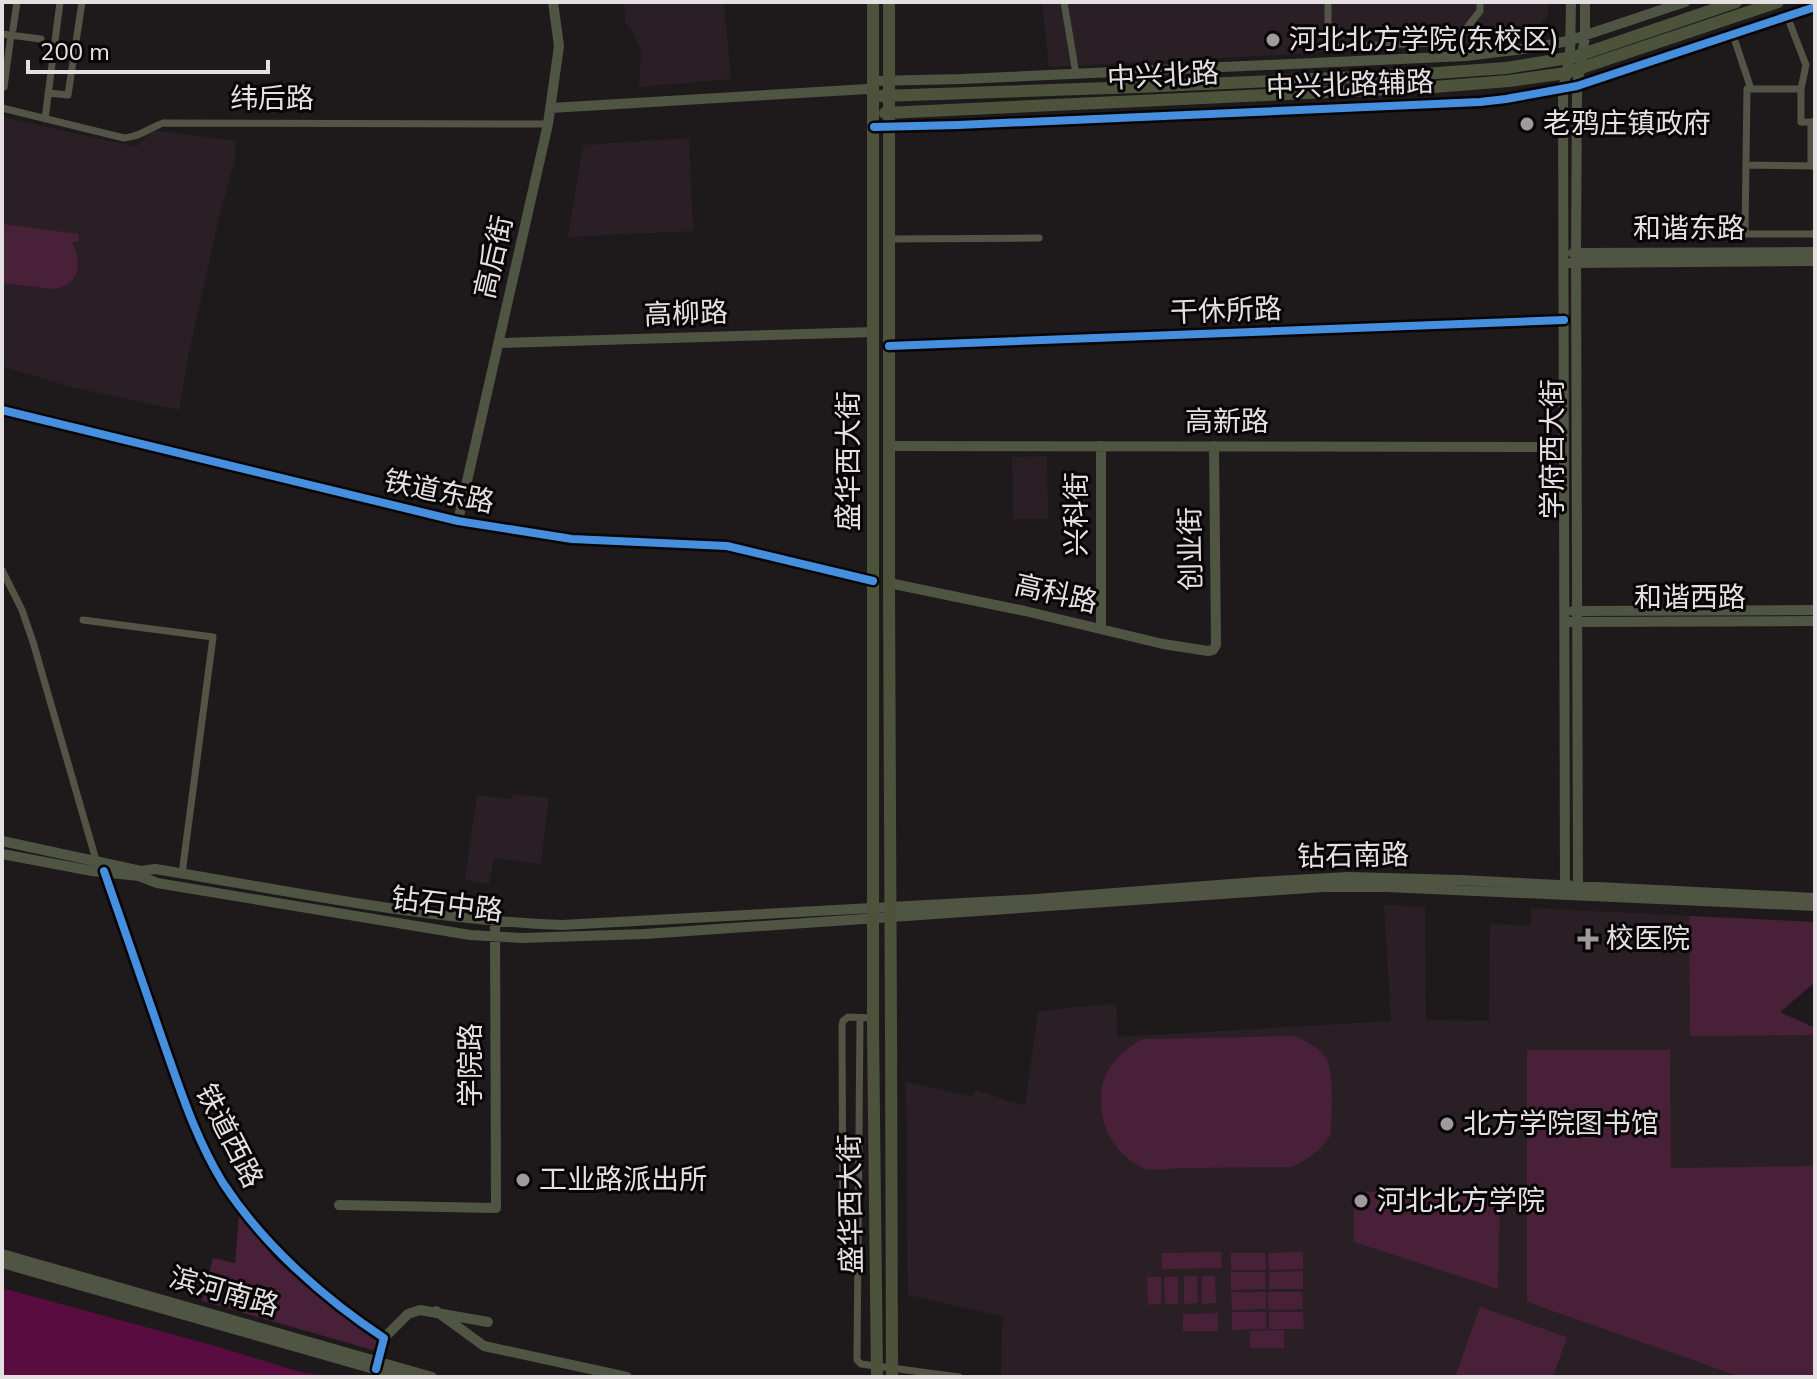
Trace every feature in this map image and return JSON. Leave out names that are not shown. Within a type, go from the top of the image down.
[{"type":"main road","name":"盛华西大街","points":[[889,2],[892,1377]]},
{"type":"main road","name":"中兴北路","points":[[872,88],[890,95],[1506,68],[1583,53],[1736,2]]},
{"type":"main road","name":"中兴北路","points":[[874,113],[1477,84],[1581,69],[1778,2]]},
{"type":"main road","name":"盛华西大街","points":[[873,6],[874,914],[869,1022],[877,1377]]},
{"type":"main road","points":[[873,747],[890,747]]},
{"type":"street","points":[[4,87],[17,2]]},
{"type":"street","points":[[45,119],[60,2]]},
{"type":"street","points":[[48,93],[68,95],[82,2]]},
{"type":"street","name":"高后街","points":[[458,521],[551,108],[559,46],[553,2]]},
{"type":"street","points":[[1064,2],[1076,74]]},
{"type":"street","points":[[1328,2],[1328,47],[1456,42],[1480,11],[1480,2]]},
{"type":"street","name":"学府西大街","points":[[1565,890],[1563,89],[1570,56],[1571,2]]},
{"type":"street","name":"学府西大街","points":[[1578,891],[1577,86],[1585,37],[1585,2]]},
{"type":"street","name":"中兴北路辅路","points":[[872,88],[890,81],[1466,56],[1530,49],[1585,37],[1685,2]]},
{"type":"street","name":"中兴北路辅路","points":[[874,127],[1480,102],[1577,86],[1815,7]]},
{"type":"street","points":[[1746,165],[1813,166],[1813,122],[1801,122],[1801,89],[1806,65],[1787,16]]},
{"type":"street","points":[[57,28],[77,31]]},
{"type":"street","points":[[2,34],[12,32],[41,39]]},
{"type":"street","points":[[1733,35],[1751,89]]},
{"type":"street","points":[[551,108],[872,88],[867,160],[874,185]]},
{"type":"street","points":[[1801,89],[1747,89],[1745,234],[1815,234]]},
{"type":"street","name":"纬后路","points":[[2,108],[124,138],[142,134],[163,123],[548,124]]},
{"type":"street","points":[[889,239],[1039,238]]},
{"type":"street","name":"和谐东路","points":[[1576,258],[1815,252]]},
{"type":"street","name":"和谐东路","points":[[1564,258],[1815,261]]},
{"type":"street","name":"干休所路","points":[[889,346],[1564,320]]},
{"type":"street","name":"高柳路","points":[[499,343],[874,332]]},
{"type":"street","name":"铁道东路","points":[[2,410],[458,521],[572,539],[727,546],[873,581]]},
{"type":"street","name":"高新路","points":[[889,446],[1564,447]]},
{"type":"street","name":"兴科街","points":[[1101,446],[1101,629]]},
{"type":"street","name":"创业街","points":[[1213,650],[1216,645],[1214,446]]},
{"type":"street","points":[[2,570],[22,610],[33,642],[96,860]]},
{"type":"street","name":"高科路","points":[[889,583],[1163,644],[1213,650]]},
{"type":"street","name":"和谐西路","points":[[1577,616],[1815,610]]},
{"type":"street","name":"和谐西路","points":[[1565,616],[1815,621]]},
{"type":"street","points":[[83,620],[213,637],[182,874]]},
{"type":"street","name":"钻石中路","points":[[2,841],[141,871],[155,869],[451,917],[495,921],[562,925],[874,914]]},
{"type":"street","name":"钻石中路","points":[[2,854],[470,935],[589,937],[891,912]]},
{"type":"street","name":"铁道西路","points":[[104,871],[181,1096],[206,1153],[224,1184],[249,1219],[298,1272],[336,1305],[384,1338]]},
{"type":"street","name":"钻石南路","points":[[891,912],[1323,887],[1565,890],[1815,906]]},
{"type":"street","name":"钻石南路","points":[[1578,891],[1815,898]]},
{"type":"street","name":"学院路","points":[[339,1205],[496,1208],[495,921]]},
{"type":"street","points":[[843,1256],[842,1026],[848,1017],[869,1022],[857,1360],[861,1364],[959,1377]]},
{"type":"street","name":"滨河南路","points":[[2,1254],[377,1365],[402,1377]]},
{"type":"street","name":"滨河南路","points":[[2,1263],[377,1365],[432,1377]]},
{"type":"street","points":[[377,1365],[384,1338],[413,1311],[436,1311],[488,1322]]},
{"type":"street","points":[[436,1311],[484,1346],[627,1377]]},
{"type":"shaded area","points":[[624,2],[724,2],[731,79],[639,87],[641,52],[633,31],[625,24]]},
{"type":"shaded area","name":"河北北方学院(东校区)","points":[[1042,2],[1548,2],[1548,14],[1535,34],[1466,45],[1049,67]]},
{"type":"shaded area","points":[[2,117],[136,147],[153,130],[236,141],[235,159],[220,213],[179,410],[71,387],[2,366]]},
{"type":"shaded area","points":[[689,138],[693,231],[568,237],[583,145]]},
{"type":"shaded area","points":[[2,224],[79,234],[78,242],[72,242],[78,265],[74,277],[55,289],[2,283]]},
{"type":"shaded area","points":[[1047,456],[1048,519],[1013,519],[1012,457]]},
{"type":"shaded area","points":[[513,794],[549,798],[541,864],[494,858],[489,884],[465,880],[477,795],[511,799]]},
{"type":"shaded area","name":"河北北方学院","points":[[1384,905],[1425,907],[1426,1020],[1489,1021],[1490,924],[1530,926],[1531,908],[1815,922],[1815,982],[1780,1012],[1815,1028],[1815,1377],[1001,1377],[1002,1323],[1005,1317],[908,1295],[906,1082],[973,1097],[976,1090],[1025,1106],[1038,1012],[1074,1007],[1116,1004],[1118,1037],[1391,1021]]},
{"type":"shaded area","points":[[1689,916],[1815,922],[1815,982],[1780,1012],[1815,1028],[1815,1035],[1690,1036]]},
{"type":"shaded area","points":[[1295,1036],[1308,1042],[1326,1058],[1331,1073],[1332,1094],[1331,1134],[1319,1149],[1298,1164],[1292,1167],[1145,1169],[1120,1151],[1110,1136],[1102,1111],[1104,1081],[1118,1057],[1143,1039]]},
{"type":"shaded area","points":[[1527,1050],[1670,1050],[1671,1168],[1815,1166],[1815,1377],[1741,1377],[1527,1302]]},
{"type":"shaded area","points":[[1500,1191],[1498,1289],[1354,1242],[1354,1192]]},
{"type":"shaded area","points":[[239,1216],[276,1260],[378,1341],[376,1351],[202,1301],[213,1258],[235,1263]]},
{"type":"shaded area","points":[[1221,1252],[1222,1268],[1162,1269],[1162,1253]]},
{"type":"shaded area","points":[[1303,1252],[1303,1269],[1269,1270],[1268,1253]]},
{"type":"shaded area","points":[[1231,1253],[1265,1253],[1266,1270],[1231,1270]]},
{"type":"shaded area","points":[[1303,1271],[1303,1289],[1269,1289],[1269,1272]]},
{"type":"shaded area","points":[[1231,1272],[1265,1272],[1266,1289],[1231,1290]]},
{"type":"shaded area","points":[[1184,1276],[1197,1276],[1198,1303],[1184,1304]]},
{"type":"shaded area","points":[[1202,1276],[1215,1276],[1216,1303],[1202,1304]]},
{"type":"shaded area","points":[[1147,1277],[1161,1277],[1161,1304],[1148,1305]]},
{"type":"shaded area","points":[[1164,1277],[1178,1277],[1178,1304],[1165,1304]]},
{"type":"shaded area","points":[[2,1288],[300,1372],[334,1377],[2,1377]]},
{"type":"shaded area","points":[[1231,1292],[1266,1292],[1266,1309],[1232,1310]]},
{"type":"shaded area","points":[[1268,1292],[1302,1292],[1303,1309],[1268,1310]]},
{"type":"shaded area","points":[[1480,1307],[1567,1337],[1553,1377],[1455,1377]]},
{"type":"shaded area","points":[[1232,1312],[1266,1312],[1266,1329],[1232,1330]]},
{"type":"shaded area","points":[[1269,1312],[1303,1312],[1304,1329],[1269,1329]]},
{"type":"shaded area","points":[[1218,1313],[1218,1331],[1183,1331],[1183,1314]]},
{"type":"shaded area","points":[[1284,1330],[1284,1348],[1250,1348],[1250,1331]]},
{"type":"cycle path","points":[[874,127],[1506,99],[1577,86],[1815,7]]},
{"type":"cycle path","points":[[889,346],[1564,320]]},
{"type":"cycle path","points":[[2,410],[458,521],[572,539],[727,546],[873,581]]},
{"type":"cycle path","points":[[104,871],[183,1097],[213,1166],[239,1206],[275,1248],[317,1287],[384,1338],[376,1369]]},
{"type":"place","name":"河北北方学院(东校区)","points":[[1273,40]]},
{"type":"place","name":"老鸦庄镇政府","points":[[1527,124]]},
{"type":"place","name":"校医院","points":[[1588,939]]},
{"type":"place","name":"北方学院图书馆","points":[[1447,1124]]},
{"type":"place","name":"工业路派出所","points":[[523,1180]]},
{"type":"place","name":"河北北方学院","points":[[1361,1201]]}]
